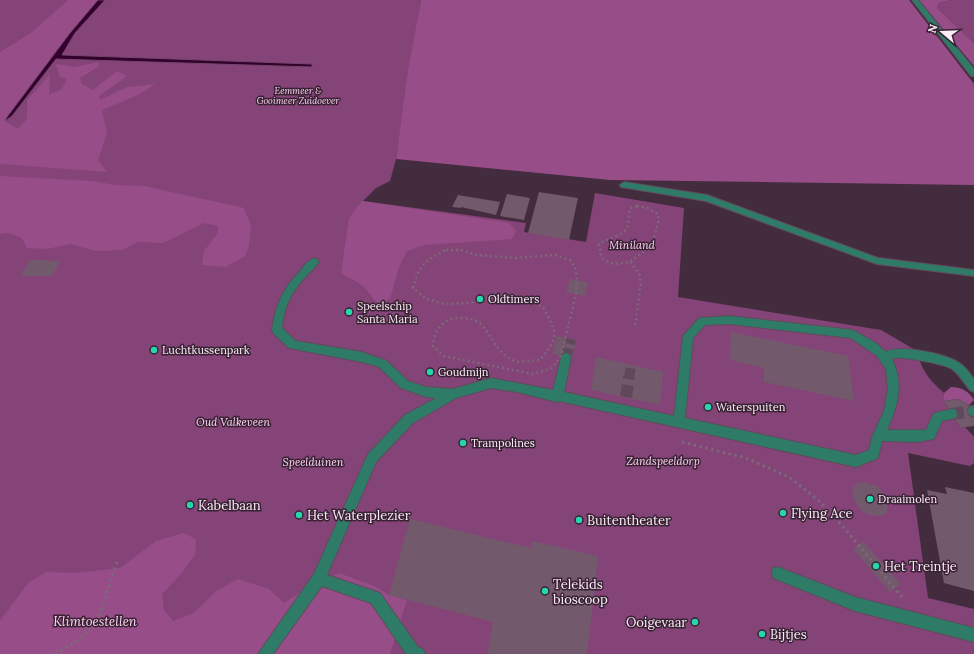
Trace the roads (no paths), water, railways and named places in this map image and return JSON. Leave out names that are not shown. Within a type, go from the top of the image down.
[{"type":"street","points":[[915,0],[974,74]]},
{"type":"street","points":[[314,262],[290,286],[278,312],[277,330],[293,345],[362,357],[383,364],[405,385],[426,392],[453,394]]},
{"type":"street","points":[[265,654],[319,579],[372,458],[410,419],[453,394],[490,383],[517,387],[856,461],[874,454],[878,436],[886,420],[892,401],[893,381],[890,365],[869,342],[853,334],[729,320],[703,321],[688,336],[679,422]]},
{"type":"street","points":[[885,358],[893,353],[902,353],[944,361],[956,366],[974,387]]},
{"type":"street","points":[[558,397],[566,358]]},
{"type":"street","points":[[878,436],[887,434],[921,438],[930,435],[938,417],[952,414]]},
{"type":"street","points":[[778,573],[855,604],[974,635]]},
{"type":"street","points":[[319,579],[375,598],[414,653],[418,654]]},
{"type":"lane","points":[[624,185],[707,198],[877,261],[974,274]]},
{"type":"tunnel","points":[[566,358],[571,339]]},
{"type":"tunnel","points":[[629,378],[631,366]]},
{"type":"tunnel","points":[[626,397],[629,377]]},
{"type":"tunnel","points":[[952,414],[973,411]]},
{"type":"place","name":"Oldtimers","points":[[480,299]]},
{"type":"place","name":"Speelschip Santa Maria","points":[[349,312]]},
{"type":"place","name":"Luchtkussenpark","points":[[154,350]]},
{"type":"place","name":"Goudmijn","points":[[430,372]]},
{"type":"place","name":"Waterspuiten","points":[[708,407]]},
{"type":"place","name":"Trampolines","points":[[463,443]]},
{"type":"place","name":"Draaimolen","points":[[870,499]]},
{"type":"place","name":"Kabelbaan","points":[[190,505]]},
{"type":"place","name":"Flying Ace","points":[[783,513]]},
{"type":"place","name":"Het Waterplezier","points":[[299,515]]},
{"type":"place","name":"Buitentheater","points":[[579,520]]},
{"type":"place","name":"Het Treintje","points":[[876,566]]},
{"type":"place","name":"Telekids bioscoop","points":[[545,591]]},
{"type":"place","name":"Ooigevaar","points":[[695,622]]},
{"type":"place","name":"Bijtjes","points":[[762,634]]},
{"type":"park label","name":"Eemmeer & Gooimeer Zuidoever","points":[[298,96]]},
{"type":"park label","name":"Miniland","points":[[632,245]]},
{"type":"park label","name":"Oud Valkeveen","points":[[233,422]]},
{"type":"park label","name":"Zandspeeldorp","points":[[663,461]]},
{"type":"park label","name":"Speelduinen","points":[[313,462]]},
{"type":"park label","name":"Klimtoestellen","points":[[95,621]]}]
